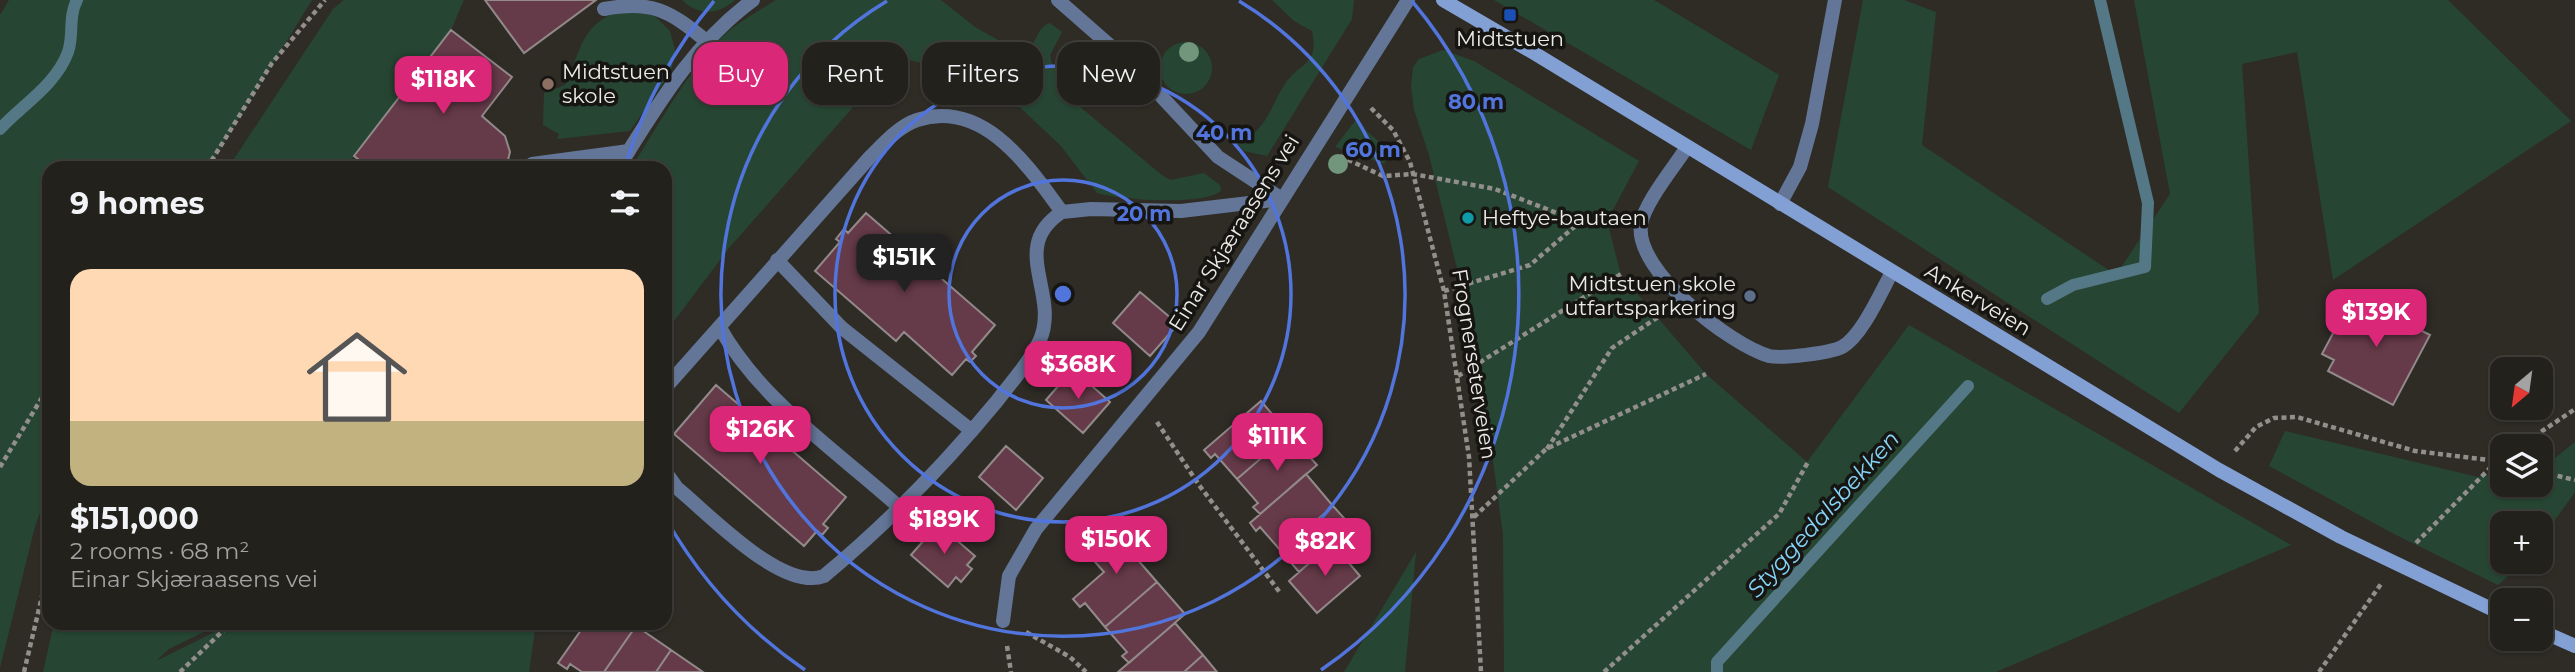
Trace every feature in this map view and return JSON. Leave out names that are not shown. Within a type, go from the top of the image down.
[{"type":"main road","name":"Ankerveien","points":[[1443,0],[2219,470],[2394,564],[2490,608]]},
{"type":"main road","points":[[2553,636],[2575,646]]},
{"type":"street","points":[[623,161],[705,40],[752,0]]},
{"type":"street","points":[[1058,0],[1130,64],[1218,157],[1282,199]]},
{"type":"street","name":"Einar Skjæraasens vei","points":[[1003,621],[1009,576],[1035,529],[1199,332],[1408,0]]},
{"type":"street","points":[[1780,204],[1800,167],[1809,135],[1835,0]]},
{"type":"street","points":[[604,9],[631,1],[656,4],[705,40]]},
{"type":"street","points":[[672,380],[870,157],[890,137],[917,120],[951,116],[971,119],[1012,149],[1062,212]]},
{"type":"street","points":[[1687,148],[1641,225],[1643,240],[1648,258],[1660,274],[1708,321],[1737,343],[1771,356],[1792,356],[1842,347],[1855,336],[1892,272]]},
{"type":"street","points":[[554,161],[629,151]]},
{"type":"street","points":[[672,481],[741,542],[793,577],[814,580],[824,576],[899,507],[972,432],[1017,375],[1041,337],[1045,314],[1035,253],[1042,229],[1062,212],[1091,209],[1181,211],[1282,199]]},
{"type":"street","points":[[777,260],[842,328],[972,432]]},
{"type":"street","points":[[720,328],[738,360],[797,421],[899,507]]},
{"type":"path","points":[[211,161],[272,63],[325,0]]},
{"type":"path","name":"Frognerseterveien","points":[[1350,89],[1393,130],[1413,174],[1444,291],[1458,377],[1474,518],[1481,672]]},
{"type":"path","points":[[1315,145],[1383,176],[1413,174],[1518,196],[1580,222],[1607,221]]},
{"type":"path","points":[[1444,291],[1531,265],[1580,222]]},
{"type":"path","points":[[1458,377],[1621,274]]},
{"type":"path","points":[[1474,518],[1546,449],[1612,348],[1658,317]]},
{"type":"path","points":[[1546,449],[1706,374]]},
{"type":"path","points":[[0,467],[42,398]]},
{"type":"path","points":[[1142,401],[1199,485],[1281,594]]},
{"type":"path","points":[[2538,434],[2575,409]]},
{"type":"path","points":[[2219,470],[2256,427],[2274,418],[2297,417],[2415,451],[2490,460]]},
{"type":"path","points":[[1604,672],[1779,514],[1808,462]]},
{"type":"path","points":[[2319,672],[2394,564],[2490,472]]},
{"type":"path","points":[[2553,475],[2575,480]]},
{"type":"path","points":[[24,672],[42,597]]},
{"type":"path","points":[[1003,621],[1070,657],[1086,672]]},
{"type":"path","points":[[180,672],[224,630]]},
{"type":"green space","points":[[9,0],[312,0],[212,161],[42,161],[42,508],[0,668],[0,15]]},
{"type":"green space","points":[[344,0],[464,0],[451,30],[350,161],[233,161],[333,9]]},
{"type":"green space","points":[[682,0],[735,0],[722,9],[708,12],[695,9]]},
{"type":"green space","points":[[776,0],[941,0],[975,27],[1002,42],[922,42],[922,63],[908,60],[908,42],[802,42],[802,105],[855,105],[729,248],[672,324],[672,161],[635,161],[693,72],[693,105],[788,105],[788,42],[717,42],[730,30]]},
{"type":"green space","points":[[1272,0],[1354,0],[1352,19],[1267,156],[1244,151],[1236,142],[1250,136],[1262,124],[1287,81],[1308,61],[1314,42],[1312,31],[1294,21]]},
{"type":"green space","points":[[1494,0],[1654,0],[1779,75],[1751,150]]},
{"type":"green space","points":[[1863,0],[1904,0],[1936,12],[1922,145],[2116,275],[2170,194],[2134,0],[2448,0],[2571,121],[2333,280],[2297,52],[2242,64],[2259,313],[2179,413],[1828,187]]},
{"type":"green space","points":[[618,11],[649,13],[670,31],[675,50],[671,72],[630,131],[557,139],[559,134],[543,125],[544,93],[565,85],[588,33],[595,25]]},
{"type":"green space","points":[[1050,23],[1062,32],[1050,55],[1057,70],[1057,105],[1078,105],[1163,176],[1171,180],[1204,173],[1220,185],[1221,191],[1211,196],[1180,200],[1124,198],[1097,193],[1061,146],[1018,105],[1043,105],[1043,42],[1034,42],[1042,28]]},
{"type":"green space","points":[[1176,44],[1196,44],[1205,49],[1210,58],[1210,78],[1205,87],[1196,92],[1176,92],[1167,87],[1162,78],[1162,58],[1167,49]]},
{"type":"green space","points":[[1443,50],[1474,61],[1639,161],[1607,221],[1621,275],[1706,374],[1807,462],[1909,325],[2291,545],[1996,672],[1504,672],[1503,535],[1479,357],[1429,155],[1414,110],[1411,86],[1413,67],[1419,59]]},
{"type":"green space","points":[[1355,121],[1384,146],[1385,164],[1335,147]]},
{"type":"green space","points":[[2285,431],[2478,477],[2490,474],[2490,497],[2553,497],[2553,460],[2575,442],[2575,492],[2553,523],[2553,511],[2490,511],[2490,574],[2510,574],[2498,585],[2394,534],[2269,466]]},
{"type":"green space","points":[[1416,552],[1405,672],[1344,672]]},
{"type":"green space","points":[[52,630],[208,630],[169,649],[156,661],[219,630],[535,630],[529,672],[43,672]]},
{"type":"building","points":[[485,0],[596,0],[524,53]]},
{"type":"building","points":[[451,30],[512,77],[482,116],[505,136],[510,152],[508,161],[361,161],[354,156]]},
{"type":"building","points":[[866,213],[995,325],[972,352],[976,356],[970,362],[966,359],[952,375],[904,332],[896,341],[815,271],[840,242],[836,239],[844,229],[848,233]]},
{"type":"building","points":[[1140,292],[1178,324],[1150,356],[1113,323]]},
{"type":"building","points":[[2380,301],[2424,324],[2420,330],[2430,335],[2393,405],[2328,371],[2334,360],[2322,354],[2348,305],[2361,311],[2366,302],[2377,307]]},
{"type":"building","points":[[1073,369],[1110,402],[1083,433],[1046,400]]},
{"type":"building","points":[[716,385],[846,497],[823,524],[828,528],[822,535],[817,531],[804,546],[674,434]]},
{"type":"building","points":[[1261,401],[1289,434],[1237,479],[1215,454],[1211,458],[1204,450]]},
{"type":"building","points":[[1289,434],[1317,465],[1260,514],[1253,507],[1258,503],[1237,479]]},
{"type":"building","points":[[1006,446],[1043,478],[1016,510],[979,477]]},
{"type":"building","points":[[1306,474],[1333,506],[1281,551],[1260,527],[1256,531],[1250,523]]},
{"type":"building","points":[[1333,506],[1362,538],[1343,555],[1332,543],[1299,572],[1281,551]]},
{"type":"building","points":[[1127,520],[1144,539],[1130,551],[1157,582],[1105,627],[1085,603],[1080,607],[1073,599],[1104,572],[1088,554]]},
{"type":"building","points":[[938,524],[975,556],[967,565],[972,569],[961,582],[956,577],[948,587],[911,555]]},
{"type":"building","points":[[1332,543],[1360,576],[1317,613],[1289,581]]},
{"type":"building","points":[[1157,582],[1185,614],[1129,663],[1122,656],[1127,652],[1105,627]]},
{"type":"building","points":[[1175,623],[1203,655],[1184,672],[1118,672]]},
{"type":"building","points":[[581,630],[633,630],[604,672],[582,672],[570,664],[567,669],[558,663]]},
{"type":"building","points":[[633,630],[642,630],[671,650],[656,672],[604,672]]},
{"type":"building","points":[[671,650],[703,672],[656,672]]},
{"type":"building","points":[[1203,655],[1217,672],[1184,672]]},
{"type":"waterway","points":[[0,129],[47,85],[63,64],[70,46],[77,0]]},
{"type":"waterway","name":"Styggedalsbekken","points":[[2047,299],[2073,285],[2145,267],[2148,203],[2100,0]]},
{"type":"waterway","name":"Styggedalsbekken","points":[[1717,672],[1717,662],[1968,386]]},
{"type":"place","name":"Midtstuen","points":[[1510,15]]},
{"type":"place","name":"Midtstuen skole","points":[[548,84]]},
{"type":"place","name":"Heftye-bautaen","points":[[1468,218]]},
{"type":"place","name":"Midtstuen skole utfartsparkering","points":[[1750,296]]}]
